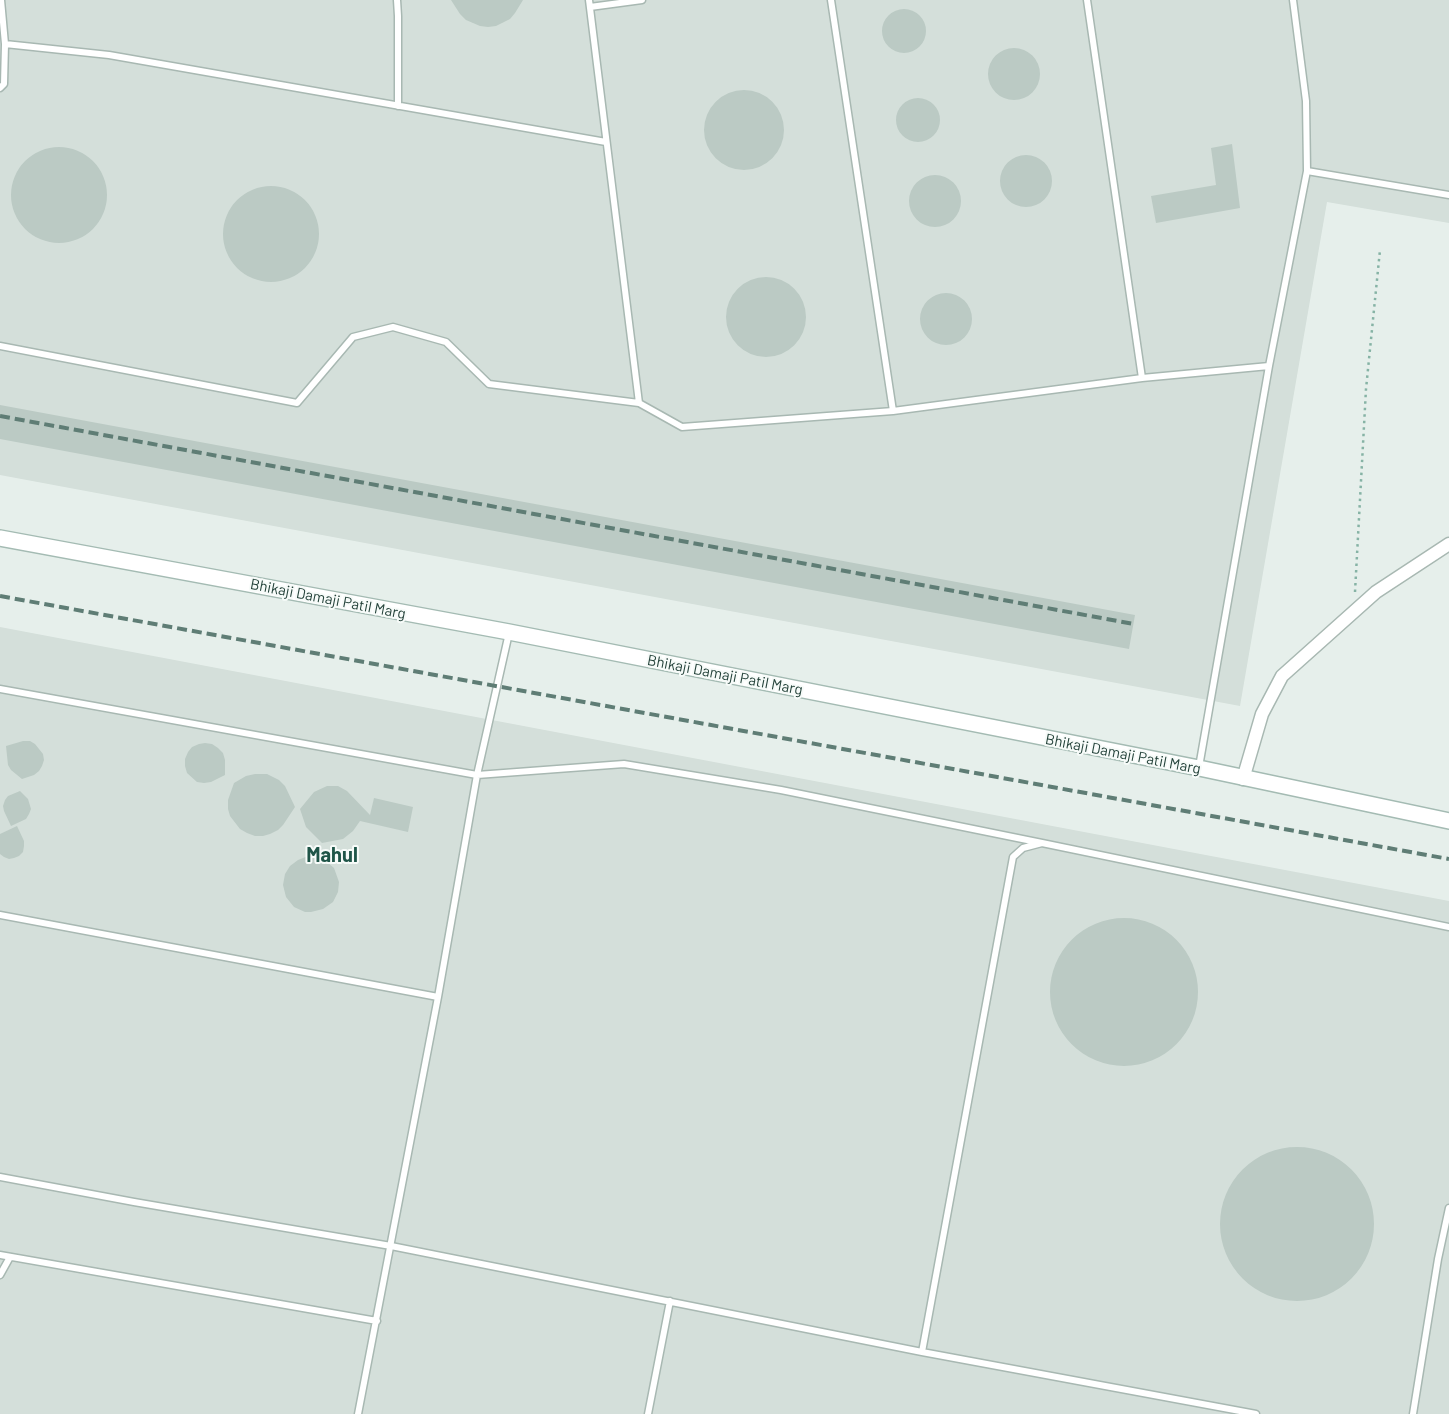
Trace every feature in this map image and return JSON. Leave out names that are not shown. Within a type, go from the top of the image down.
[{"type":"street","name":"Bhikaji Damaji Patil Marg","points":[[0,538],[509,632],[1199,768],[1449,821]]},
{"type":"street","points":[[1243,778],[1262,714],[1282,676],[1376,592],[1449,544]]},
{"type":"lane","points":[[0,88],[4,84],[5,44],[1,0]]},
{"type":"lane","points":[[397,0],[398,106]]},
{"type":"lane","points":[[639,403],[589,3],[642,0]]},
{"type":"lane","points":[[831,0],[893,411]]},
{"type":"lane","points":[[1087,0],[1142,378]]},
{"type":"lane","points":[[1199,768],[1269,366],[1307,171],[1306,101],[1293,0]]},
{"type":"lane","points":[[5,44],[108,55],[606,142]]},
{"type":"lane","points":[[1307,171],[1449,195]]},
{"type":"lane","points":[[0,346],[297,403],[353,337],[393,327],[446,342],[489,384],[639,403],[682,427],[893,411],[1142,378],[1269,366]]},
{"type":"lane","points":[[358,1414],[438,997],[477,775],[509,632]]},
{"type":"lane","points":[[0,689],[477,775],[624,764],[782,790],[1449,926]]},
{"type":"lane","points":[[922,1352],[1013,857],[1023,848],[1042,843]]},
{"type":"lane","points":[[0,915],[438,997]]},
{"type":"lane","points":[[0,1177],[391,1246],[922,1352],[1256,1414]]},
{"type":"lane","points":[[1413,1414],[1438,1259],[1449,1208]]},
{"type":"lane","points":[[0,1255],[377,1321]]},
{"type":"lane","points":[[0,1275],[10,1257]]},
{"type":"lane","points":[[648,1414],[670,1301]]},
{"type":"path","points":[[1354,611],[1366,389],[1380,250]]},
{"type":"shaded area","points":[[0,0],[1449,0],[1449,223],[1327,202],[1240,706],[0,475]]},
{"type":"shaded area","points":[[0,627],[1449,901],[1449,1414],[0,1414]]},
{"type":"building","points":[[451,0],[523,0],[510,19],[496,26],[488,27],[466,20]]},
{"type":"building","points":[[900,9],[908,9],[920,15],[926,31],[920,47],[908,53],[900,53],[888,47],[882,35],[882,27],[888,15]]},
{"type":"building","points":[[1014,48],[1024,50],[1032,56],[1038,64],[1040,74],[1038,84],[1032,92],[1024,98],[1014,100],[1004,98],[996,92],[990,84],[988,74],[990,64],[996,56],[1004,50]]},
{"type":"building","points":[[744,90],[759,93],[772,102],[781,115],[784,130],[781,145],[772,158],[759,167],[744,170],[729,167],[716,158],[707,145],[704,130],[707,115],[716,102],[729,93]]},
{"type":"building","points":[[918,98],[930,102],[936,108],[940,120],[936,132],[930,138],[918,142],[906,138],[900,132],[896,120],[900,108],[906,102]]},
{"type":"building","points":[[1232,144],[1240,208],[1156,223],[1151,196],[1216,185],[1211,148]]},
{"type":"building","points":[[59,147],[77,151],[93,161],[103,177],[107,195],[103,213],[93,229],[77,239],[59,243],[41,239],[25,229],[15,213],[11,195],[15,177],[25,161],[41,151]]},
{"type":"building","points":[[1026,155],[1040,159],[1048,167],[1052,181],[1048,195],[1040,203],[1026,207],[1012,203],[1004,195],[1000,181],[1004,167],[1012,159]]},
{"type":"building","points":[[935,175],[945,177],[953,183],[959,191],[961,201],[959,211],[953,219],[945,225],[935,227],[925,225],[917,219],[911,211],[909,201],[911,191],[917,183],[925,177]]},
{"type":"building","points":[[271,186],[289,190],[305,200],[315,216],[319,234],[315,252],[305,268],[289,278],[271,282],[253,278],[237,268],[227,252],[223,234],[227,216],[237,200],[253,190]]},
{"type":"building","points":[[766,277],[781,280],[794,289],[803,302],[806,317],[803,332],[794,345],[781,354],[766,357],[751,354],[738,345],[729,332],[726,317],[729,302],[738,289],[751,280]]},
{"type":"building","points":[[941,293],[951,293],[965,300],[972,314],[972,324],[965,338],[951,345],[941,345],[931,341],[924,334],[920,324],[920,314],[924,304],[931,297]]},
{"type":"building","points":[[0,405],[1135,615],[1129,649],[0,439]]},
{"type":"building","points":[[30,741],[35,744],[43,754],[44,760],[39,771],[22,779],[8,765],[6,746]]},
{"type":"building","points":[[205,743],[212,744],[223,753],[225,775],[211,782],[204,783],[197,782],[187,773],[185,759],[192,747]]},
{"type":"building","points":[[267,774],[279,780],[285,786],[295,807],[278,830],[263,836],[255,836],[240,829],[230,816],[228,809],[228,800],[234,783],[246,776]]},
{"type":"building","points":[[327,786],[338,786],[347,791],[370,815],[374,798],[413,807],[408,832],[360,821],[353,831],[343,839],[322,843],[306,827],[300,809],[314,792]]},
{"type":"building","points":[[20,791],[28,799],[31,809],[26,819],[11,826],[3,806],[8,796]]},
{"type":"building","points":[[17,826],[24,841],[23,852],[19,856],[9,859],[0,854],[0,834]]},
{"type":"building","points":[[308,856],[320,856],[334,868],[339,882],[338,892],[333,902],[323,909],[305,912],[294,907],[286,897],[283,885],[285,874],[290,866]]},
{"type":"building","points":[[1124,918],[1139,919],[1152,923],[1177,939],[1193,964],[1197,977],[1197,1007],[1193,1020],[1177,1045],[1152,1061],[1139,1065],[1124,1066],[1109,1065],[1096,1061],[1071,1045],[1055,1020],[1051,1007],[1050,992],[1051,977],[1055,964],[1071,939],[1096,923],[1109,919]]},
{"type":"building","points":[[1297,1147],[1326,1153],[1340,1160],[1351,1170],[1361,1181],[1368,1195],[1374,1224],[1368,1253],[1361,1267],[1351,1278],[1340,1288],[1326,1295],[1297,1301],[1268,1295],[1254,1288],[1243,1278],[1233,1267],[1226,1253],[1220,1224],[1226,1195],[1233,1181],[1243,1170],[1254,1160],[1268,1153]]},
{"type":"railway","points":[[0,416],[1134,624]]},
{"type":"railway","points":[[0,596],[1449,859]]},
{"type":"district","name":"Mahul","points":[[332,855]]}]
